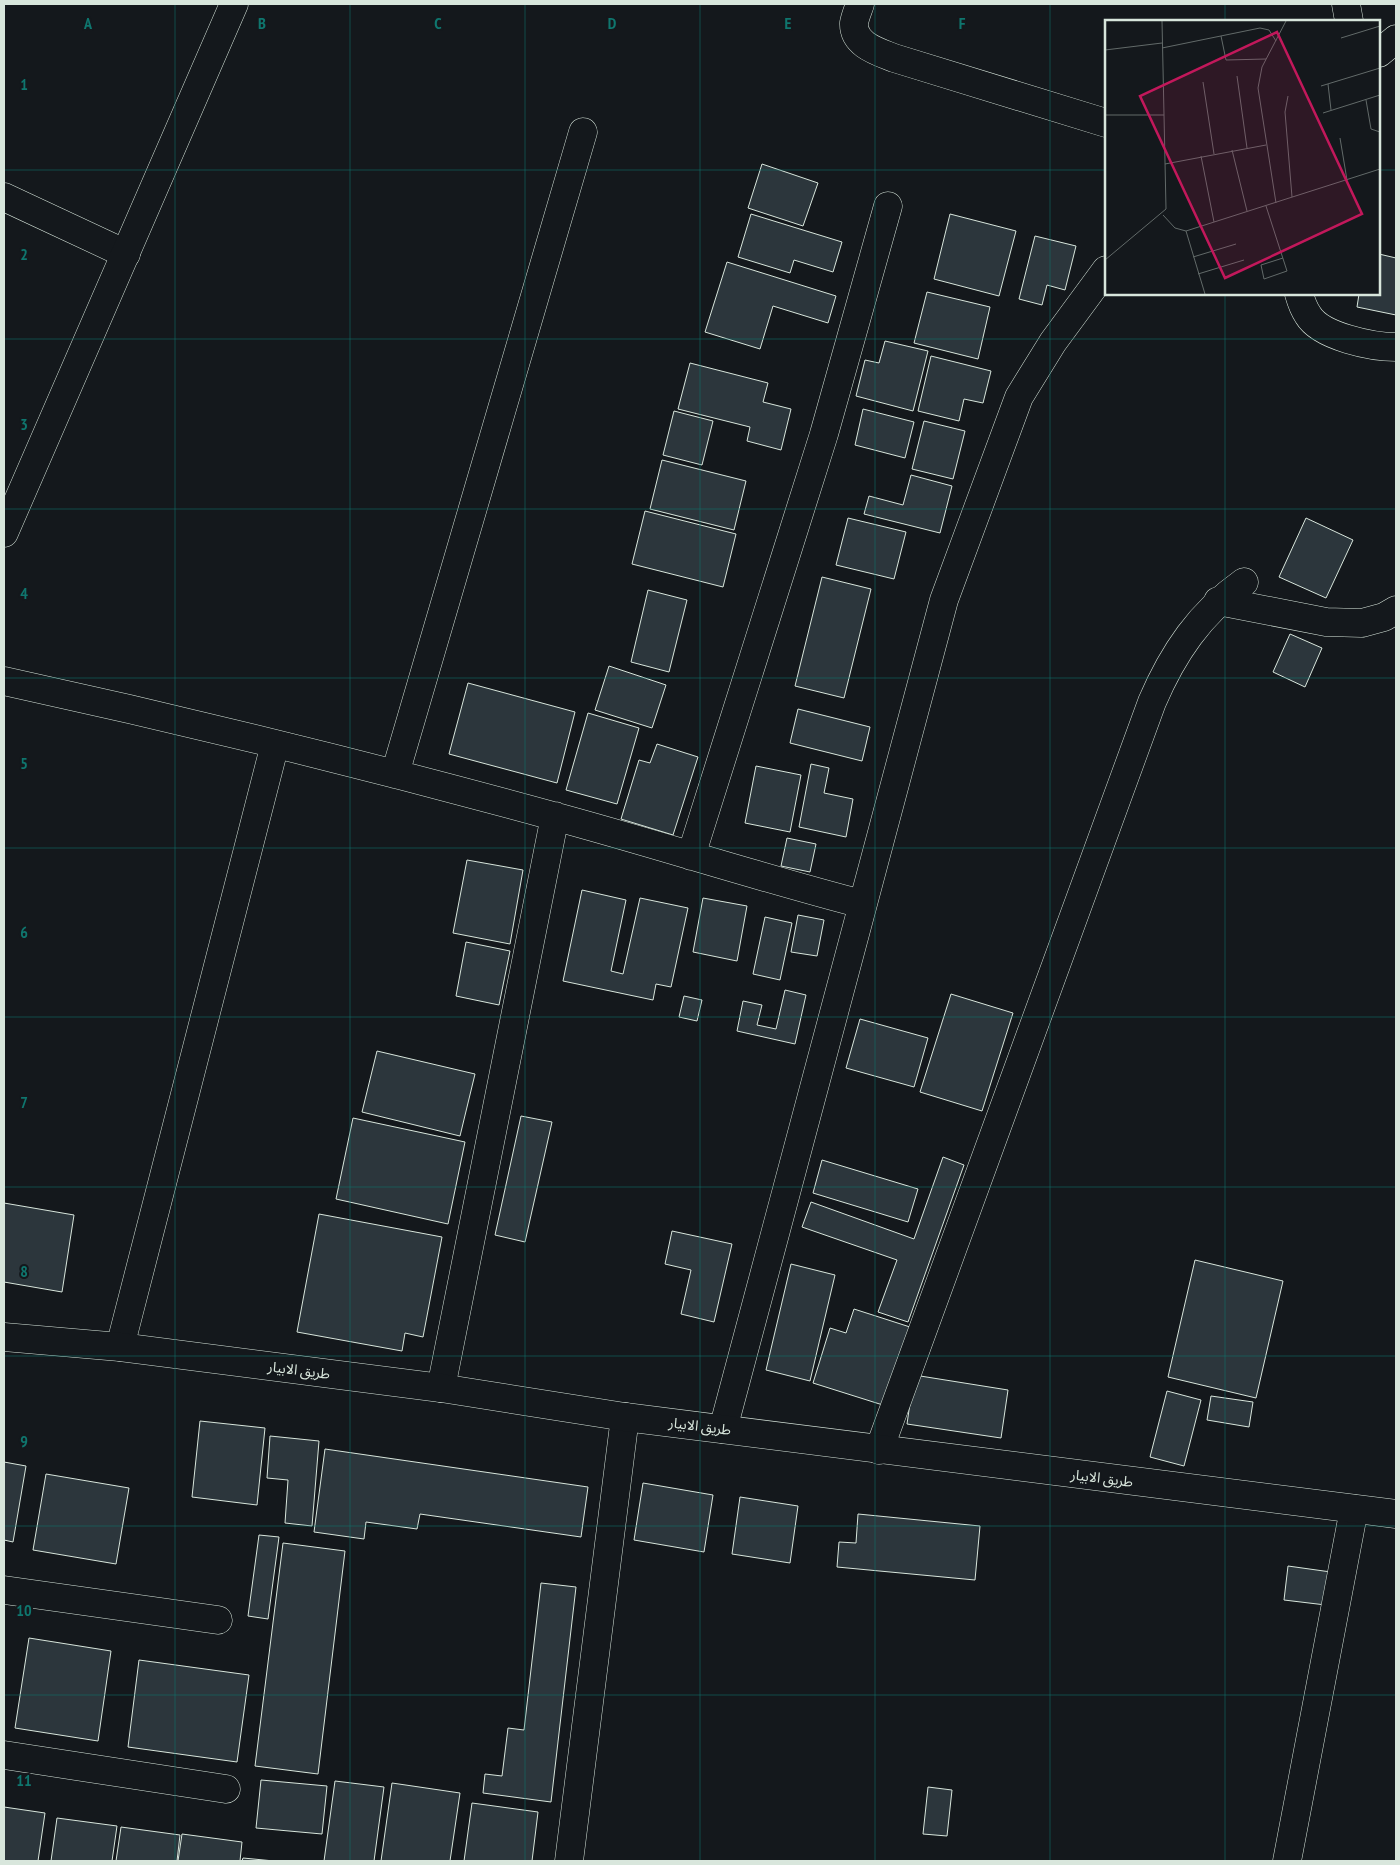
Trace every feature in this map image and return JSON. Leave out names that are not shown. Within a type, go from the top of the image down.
[{"type":"street","points":[[4,533],[234,4]]},
{"type":"street","points":[[860,4],[854,24],[856,36],[868,47],[894,58],[1105,123]]},
{"type":"street","points":[[1346,4],[1349,20]]},
{"type":"street","points":[[1380,52],[1396,39]]},
{"type":"street","points":[[395,774],[583,132]]},
{"type":"street","points":[[4,197],[126,254]]},
{"type":"street","points":[[691,856],[824,434],[888,206]]},
{"type":"street","points":[[723,1429],[944,600],[1019,397],[1053,342],[1105,271]]},
{"type":"street","points":[[1299,295],[1308,316],[1322,328],[1350,340],[1383,347],[1396,347]]},
{"type":"street","points":[[879,1450],[1152,702],[1164,674],[1201,619],[1218,601],[1244,582]]},
{"type":"street","points":[[1218,601],[1326,622],[1362,624],[1384,617],[1396,610]]},
{"type":"street","points":[[4,681],[136,710],[395,774],[555,816],[775,882],[862,904]]},
{"type":"street","points":[[120,1348],[275,744]]},
{"type":"street","points":[[441,1388],[555,816]]},
{"type":"street","name":"طريق الابيار","points":[[4,1336],[120,1348],[441,1388],[625,1417],[1396,1514]]},
{"type":"street","points":[[569,1861],[625,1417]]},
{"type":"street","points":[[1287,1861],[1354,1509]]},
{"type":"street","points":[[4,1590],[218,1620]]},
{"type":"street","points":[[4,1755],[226,1789]]},
{"type":"building","points":[[762,164],[818,183],[803,226],[748,208]]},
{"type":"building","points":[[751,214],[842,242],[833,272],[794,260],[790,273],[738,257]]},
{"type":"building","points":[[950,214],[1016,231],[999,296],[934,279]]},
{"type":"building","points":[[1035,236],[1076,246],[1065,290],[1047,285],[1042,305],[1019,299]]},
{"type":"building","points":[[1380,254],[1396,258],[1396,315],[1357,307],[1359,295],[1380,295]]},
{"type":"building","points":[[727,262],[836,296],[828,323],[773,306],[760,349],[705,332]]},
{"type":"building","points":[[927,292],[990,307],[978,359],[914,343]]},
{"type":"building","points":[[885,341],[928,351],[913,411],[856,396],[865,360],[879,363]]},
{"type":"building","points":[[931,356],[991,371],[983,403],[964,399],[959,421],[918,411]]},
{"type":"building","points":[[690,363],[768,383],[763,402],[791,409],[781,450],[747,441],[750,427],[678,409]]},
{"type":"building","points":[[863,409],[914,422],[905,458],[855,445]]},
{"type":"building","points":[[674,411],[713,421],[702,465],[663,455]]},
{"type":"building","points":[[924,421],[965,431],[953,479],[912,469]]},
{"type":"building","points":[[662,460],[746,481],[734,530],[650,509]]},
{"type":"building","points":[[911,475],[952,486],[940,533],[864,514],[869,496],[903,505]]},
{"type":"building","points":[[645,511],[736,534],[723,587],[632,564]]},
{"type":"building","points":[[848,518],[906,532],[894,579],[836,565]]},
{"type":"building","points":[[1306,518],[1353,540],[1326,598],[1279,577]]},
{"type":"building","points":[[822,577],[871,589],[844,698],[795,686]]},
{"type":"building","points":[[648,590],[687,600],[669,672],[631,662]]},
{"type":"building","points":[[1290,634],[1322,648],[1305,687],[1273,672]]},
{"type":"building","points":[[609,666],[666,685],[652,728],[595,710]]},
{"type":"building","points":[[468,683],[575,712],[557,783],[449,754]]},
{"type":"building","points":[[798,709],[870,727],[862,761],[790,743]]},
{"type":"building","points":[[588,713],[639,728],[617,804],[566,790]]},
{"type":"building","points":[[657,744],[698,757],[673,835],[621,819],[639,760],[650,763]]},
{"type":"building","points":[[811,764],[829,768],[824,793],[853,799],[846,837],[799,827]]},
{"type":"building","points":[[756,766],[801,775],[790,832],[745,823]]},
{"type":"building","points":[[787,838],[816,844],[810,872],[781,866]]},
{"type":"building","points":[[467,860],[523,870],[510,944],[453,933]]},
{"type":"building","points":[[582,890],[626,900],[611,971],[623,974],[640,898],[688,908],[671,987],[656,984],[653,1000],[563,981]]},
{"type":"building","points":[[703,898],[747,906],[737,961],[693,952]]},
{"type":"building","points":[[798,915],[824,920],[817,956],[791,952]]},
{"type":"building","points":[[765,917],[792,923],[780,980],[753,974]]},
{"type":"building","points":[[466,942],[510,951],[499,1005],[456,996]]},
{"type":"building","points":[[785,990],[806,995],[795,1044],[737,1031],[743,1001],[762,1005],[757,1025],[776,1029]]},
{"type":"building","points":[[951,994],[1013,1013],[982,1111],[920,1092]]},
{"type":"building","points":[[684,996],[702,1000],[697,1021],[679,1017]]},
{"type":"building","points":[[860,1019],[928,1038],[914,1087],[846,1068]]},
{"type":"building","points":[[377,1051],[475,1074],[460,1136],[362,1112]]},
{"type":"building","points":[[521,1116],[552,1122],[525,1242],[495,1235]]},
{"type":"building","points":[[353,1118],[465,1142],[448,1224],[336,1199]]},
{"type":"building","points":[[943,1157],[964,1165],[908,1322],[878,1312],[897,1260],[802,1227],[811,1202],[914,1239]]},
{"type":"building","points":[[822,1160],[918,1189],[908,1222],[813,1193]]},
{"type":"building","points":[[4,1203],[74,1215],[62,1292],[4,1282]]},
{"type":"building","points":[[319,1214],[442,1237],[423,1337],[405,1333],[402,1351],[297,1332]]},
{"type":"building","points":[[672,1231],[732,1244],[714,1322],[681,1314],[691,1270],[665,1264]]},
{"type":"building","points":[[1195,1260],[1283,1281],[1256,1398],[1168,1377]]},
{"type":"building","points":[[791,1264],[835,1275],[810,1381],[766,1370]]},
{"type":"building","points":[[854,1309],[910,1327],[886,1406],[813,1383],[830,1328],[846,1333]]},
{"type":"building","points":[[914,1375],[1008,1390],[1001,1438],[907,1424]]},
{"type":"building","points":[[1167,1391],[1201,1400],[1184,1466],[1150,1457]]},
{"type":"building","points":[[1211,1396],[1253,1402],[1249,1427],[1207,1420]]},
{"type":"building","points":[[200,1421],[265,1428],[257,1505],[192,1497]]},
{"type":"building","points":[[270,1436],[319,1441],[312,1526],[285,1523],[288,1480],[267,1478]]},
{"type":"building","points":[[325,1449],[588,1487],[581,1537],[420,1514],[417,1529],[366,1522],[364,1539],[314,1532]]},
{"type":"building","points":[[4,1462],[26,1466],[13,1542],[4,1540]]},
{"type":"building","points":[[46,1474],[129,1488],[116,1564],[33,1550]]},
{"type":"building","points":[[643,1483],[713,1495],[704,1552],[634,1540]]},
{"type":"building","points":[[740,1497],[798,1506],[790,1563],[732,1554]]},
{"type":"building","points":[[858,1514],[980,1526],[975,1580],[837,1567],[839,1542],[856,1543]]},
{"type":"building","points":[[259,1535],[279,1537],[268,1619],[248,1616]]},
{"type":"building","points":[[283,1543],[345,1551],[318,1774],[255,1766]]},
{"type":"building","points":[[1288,1566],[1338,1573],[1334,1606],[1284,1600]]},
{"type":"building","points":[[541,1583],[576,1587],[551,1802],[483,1793],[485,1774],[502,1776],[508,1728],[524,1730]]},
{"type":"building","points":[[29,1638],[111,1651],[98,1741],[15,1728]]},
{"type":"building","points":[[139,1660],[249,1675],[237,1762],[128,1747]]},
{"type":"building","points":[[261,1780],[327,1786],[322,1834],[256,1828]]},
{"type":"building","points":[[335,1781],[384,1787],[374,1861],[324,1861]]},
{"type":"building","points":[[392,1783],[460,1793],[450,1861],[381,1861]]},
{"type":"building","points":[[928,1787],[952,1790],[947,1836],[923,1834]]},
{"type":"building","points":[[472,1803],[538,1812],[532,1861],[464,1861]]},
{"type":"building","points":[[4,1807],[45,1813],[38,1861],[4,1861]]},
{"type":"building","points":[[57,1818],[117,1826],[112,1861],[51,1861]]},
{"type":"building","points":[[121,1827],[180,1835],[177,1861],[116,1861]]},
{"type":"building","points":[[182,1834],[242,1842],[240,1861],[178,1861]]},
{"type":"building","points":[[243,1858],[274,1861],[242,1861]]}]
